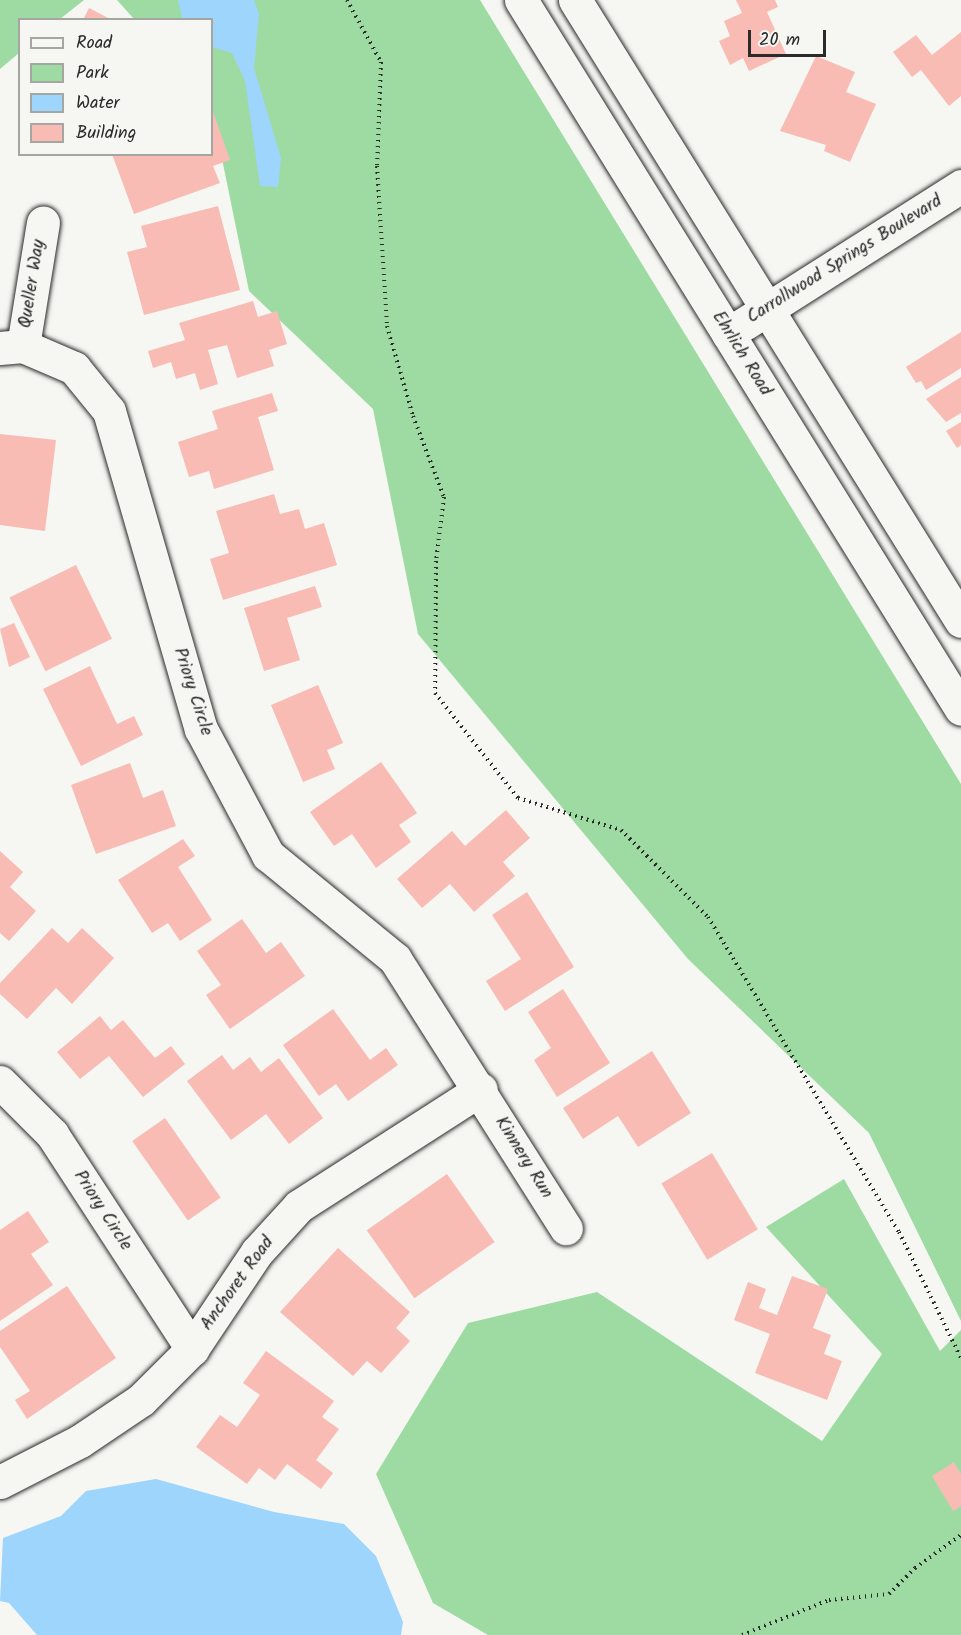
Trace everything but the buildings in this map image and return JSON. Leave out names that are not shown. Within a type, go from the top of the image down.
[{"type":"street","name":"Ehrlich Road","points":[[521,0],[961,709]]},
{"type":"street","points":[[575,0],[961,621]]},
{"type":"street","name":"Carrollwood Springs Boulevard","points":[[728,334],[961,186]]},
{"type":"street","name":"Queller Way","points":[[11,347],[43,223]]},
{"type":"street","name":"Priory Circle","points":[[11,347],[74,368],[109,411],[201,729],[268,855],[395,958],[480,1089]]},
{"type":"street","name":"Priory Circle","points":[[0,1082],[52,1134],[192,1349]]},
{"type":"street","name":"Kinnery Run","points":[[480,1089],[566,1228]]},
{"type":"street","name":"Anchoret Road","points":[[0,1482],[80,1441],[141,1400],[192,1349],[257,1252],[298,1206],[480,1089]]},
{"type":"path","points":[[347,0],[381,62],[377,166],[387,326],[412,416],[444,497],[436,561],[435,693],[518,798],[621,830],[708,917],[899,1232],[961,1358]]},
{"type":"path","points":[[742,1635],[829,1600],[890,1594],[915,1568],[961,1535]]},
{"type":"green space","points":[[0,0],[84,0],[61,18],[18,18],[18,54],[0,69]]},
{"type":"green space","points":[[117,0],[480,0],[961,784],[961,1321],[869,1133],[688,959],[418,634],[373,409],[249,291],[213,115],[213,18],[133,18]]},
{"type":"green space","points":[[844,1179],[940,1351],[961,1330],[961,1635],[488,1635],[433,1603],[376,1474],[468,1323],[597,1292],[822,1441],[882,1354],[766,1227]]},
{"type":"water","points":[[178,0],[254,0],[259,14],[254,68],[281,158],[278,187],[260,186],[245,81],[232,53],[213,47],[213,18],[182,18]]},
{"type":"water","points":[[156,1479],[274,1512],[344,1524],[376,1556],[403,1622],[401,1635],[37,1635],[9,1603],[0,1601],[3,1538],[61,1516],[86,1491]]}]
